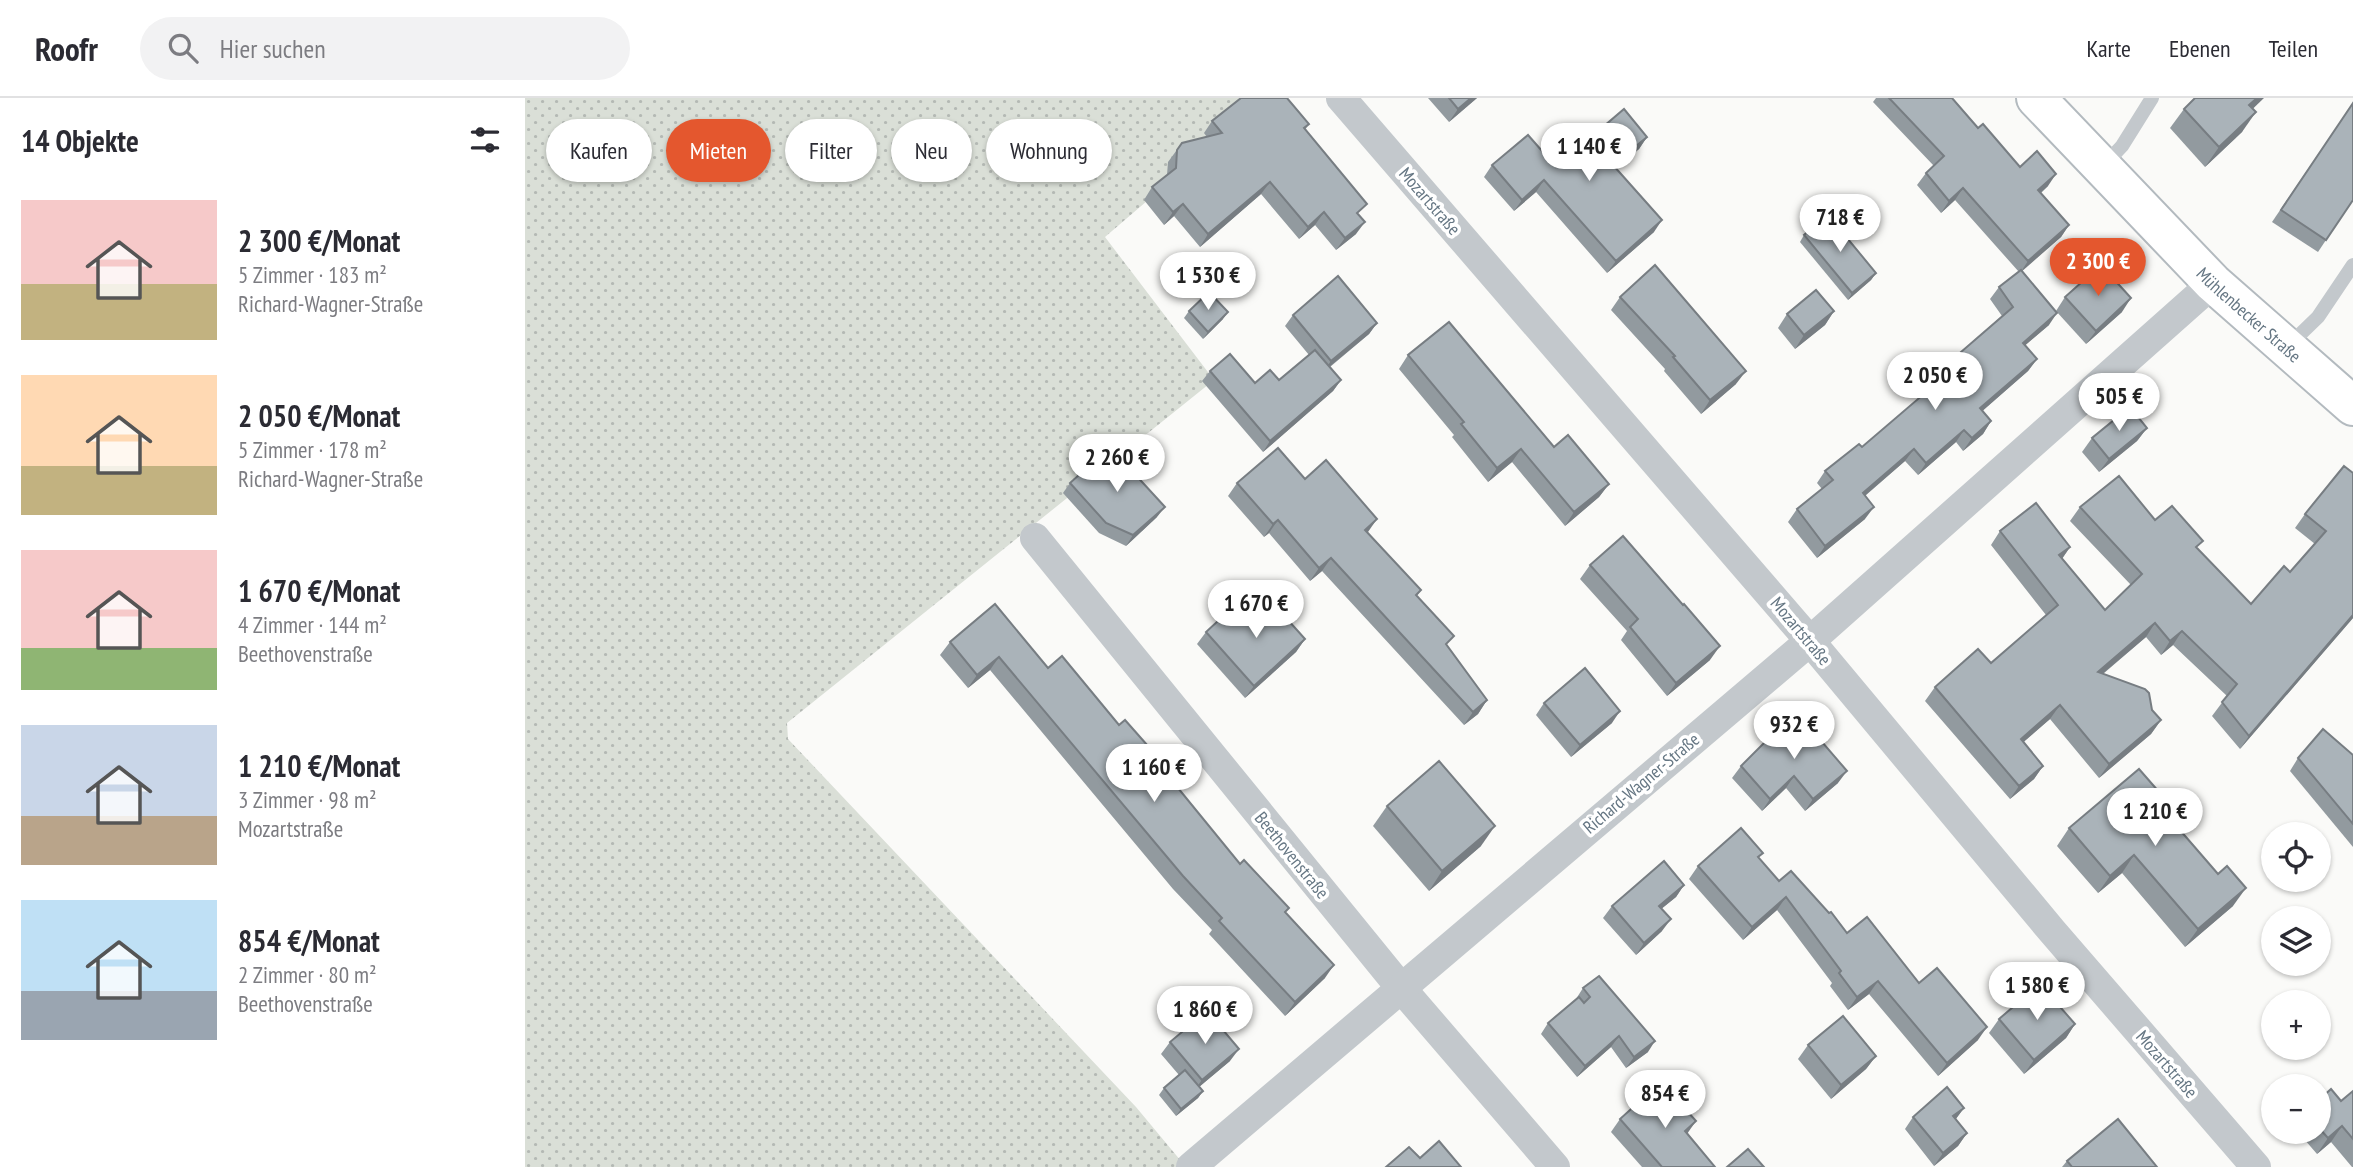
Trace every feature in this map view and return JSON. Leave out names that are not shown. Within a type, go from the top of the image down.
[{"type":"main road","name":"Mühlenbecker Straße","points":[[2036,98],[2213,283],[2353,406]]},
{"type":"street","name":"Mozartstraße","points":[[1341,98],[1810,641],[2044,921],[2256,1167]]},
{"type":"street","name":"Richard-Wagner-Straße","points":[[1191,1167],[1810,641],[2213,283]]},
{"type":"street","name":"Beethovenstraße","points":[[1035,538],[1401,988],[1555,1167]]},
{"type":"lane","points":[[2103,166],[2122,146],[2152,98]]},
{"type":"lane","points":[[2286,348],[2319,317],[2353,265]]},
{"type":"shaded area","points":[[525,98],[1267,98],[1105,237],[1214,380],[787,723],[788,739],[1136,1107],[1186,1167],[525,1167]]},
{"type":"building","points":[[1241,98],[1287,98],[1309,124],[1304,128],[1367,204],[1357,213],[1365,222],[1345,238],[1324,212],[1308,227],[1270,182],[1208,234],[1183,204],[1173,212],[1152,187],[1176,168],[1177,150],[1182,143],[1222,133],[1212,121]]},
{"type":"building","points":[[1449,98],[1471,98],[1458,109]]},
{"type":"building","points":[[1889,98],[1952,98],[1978,128],[1983,124],[2020,167],[2037,151],[2056,174],[2038,190],[2069,225],[2028,261],[1963,188],[1949,201],[1926,173],[1944,156]]},
{"type":"building","points":[[2195,98],[2257,98],[2249,105],[2256,112],[2219,147],[2184,109]]},
{"type":"building","points":[[2353,103],[2353,200],[2326,240],[2281,210]]},
{"type":"building","points":[[1624,109],[1647,137],[1613,165],[1662,220],[1616,261],[1544,180],[1522,200],[1492,165],[1528,135],[1556,167]]},
{"type":"building","points":[[1828,215],[1876,273],[1852,293],[1804,235]]},
{"type":"building","points":[[1655,265],[1746,371],[1710,400],[1673,357],[1675,356],[1620,297]]},
{"type":"building","points":[[2101,265],[2131,298],[2096,331],[2065,297]]},
{"type":"building","points":[[2021,270],[2057,313],[2023,343],[2037,359],[1980,408],[1991,421],[1972,438],[1964,430],[1926,463],[1914,449],[1863,493],[1874,507],[1825,546],[1797,509],[1833,480],[1825,471],[1859,444],[1862,447],[1959,364],[1954,358],[2013,307],[1999,287]]},
{"type":"building","points":[[1338,276],[1377,323],[1331,361],[1293,315]]},
{"type":"building","points":[[1816,290],[1834,311],[1804,335],[1787,314]]},
{"type":"building","points":[[1209,292],[1228,312],[1208,332],[1189,311]]},
{"type":"building","points":[[1449,322],[1554,447],[1568,435],[1609,484],[1574,512],[1521,449],[1497,468],[1461,424],[1464,422],[1408,355]]},
{"type":"building","points":[[1315,350],[1341,380],[1270,441],[1210,371],[1230,354],[1255,383],[1270,370],[1279,380]]},
{"type":"building","points":[[2130,407],[2147,428],[2109,459],[2092,438]]},
{"type":"building","points":[[1110,447],[1165,507],[1133,535],[1106,523],[1070,483]]},
{"type":"building","points":[[1278,448],[1305,479],[1326,460],[1377,519],[1365,530],[1421,590],[1416,595],[1454,636],[1446,644],[1487,700],[1473,712],[1331,558],[1319,568],[1278,520],[1273,524],[1237,483]]},
{"type":"building","points":[[2344,466],[2353,473],[2353,615],[2249,736],[2222,702],[2237,684],[2182,631],[2170,641],[2155,623],[2098,672],[2145,689],[2149,693],[2152,710],[2161,720],[2109,764],[2060,705],[2021,739],[2043,766],[2019,786],[1935,687],[1978,649],[1991,663],[2058,605],[2000,531],[2036,503],[2070,547],[2059,555],[2105,610],[2142,574],[2080,507],[2119,476],[2155,520],[2172,506],[2203,541],[2196,547],[2251,604],[2284,566],[2290,572],[2326,531],[2305,514]]},
{"type":"building","points":[[1623,536],[1720,646],[1676,683],[1630,627],[1638,619],[1590,565]]},
{"type":"building","points":[[1270,600],[1305,639],[1254,686],[1206,632],[1232,608],[1245,622]]},
{"type":"building","points":[[995,604],[1048,668],[1062,656],[1119,725],[1125,720],[1163,763],[1160,766],[1240,864],[1244,860],[1289,908],[1285,912],[1334,965],[1295,1002],[1219,921],[1222,918],[1183,876],[999,657],[977,675],[950,642]]},
{"type":"building","points":[[1585,668],[1620,711],[1580,745],[1544,703]]},
{"type":"building","points":[[1798,714],[1847,771],[1813,799],[1794,776],[1770,799],[1741,766]]},
{"type":"building","points":[[2323,729],[2353,755],[2353,824],[2298,758]]},
{"type":"building","points":[[1439,761],[1495,826],[1442,871],[1387,806]]},
{"type":"building","points":[[2139,769],[2180,816],[2173,822],[2218,874],[2227,866],[2246,888],[2198,929],[2134,855],[2110,876],[2069,828]]},
{"type":"building","points":[[1741,828],[1763,853],[1758,857],[1779,881],[1791,871],[1829,913],[1831,912],[1847,933],[1867,917],[1919,983],[1937,968],[1987,1027],[1947,1063],[1878,981],[1857,997],[1786,897],[1752,927],[1698,866]]},
{"type":"building","points":[[1664,861],[1684,885],[1659,906],[1671,919],[1644,943],[1612,906]]},
{"type":"building","points":[[1599,976],[1655,1041],[1634,1057],[1619,1036],[1585,1066],[1548,1023],[1579,997],[1584,1003],[1590,997],[1583,988]]},
{"type":"building","points":[[2040,984],[2075,1024],[2034,1060],[1999,1019]]},
{"type":"building","points":[[1207,1011],[1239,1049],[1202,1080],[1170,1042]]},
{"type":"building","points":[[1843,1016],[1876,1056],[1841,1085],[1808,1045]]},
{"type":"building","points":[[1185,1070],[1203,1091],[1181,1109],[1164,1088]]},
{"type":"building","points":[[1661,1082],[1696,1121],[1685,1131],[1715,1167],[1662,1167],[1620,1119]]},
{"type":"building","points":[[1947,1087],[1964,1108],[1953,1116],[1967,1133],[1943,1153],[1913,1117]]},
{"type":"building","points":[[2331,1089],[2341,1101],[2353,1091],[2353,1139],[2342,1126],[2331,1135]]},
{"type":"building","points":[[2118,1119],[2157,1167],[2072,1167],[2067,1161]]},
{"type":"building","points":[[1439,1141],[1461,1167],[1386,1167],[1409,1147],[1420,1158]]},
{"type":"building","points":[[1748,1149],[1764,1167],[1727,1167]]}]
